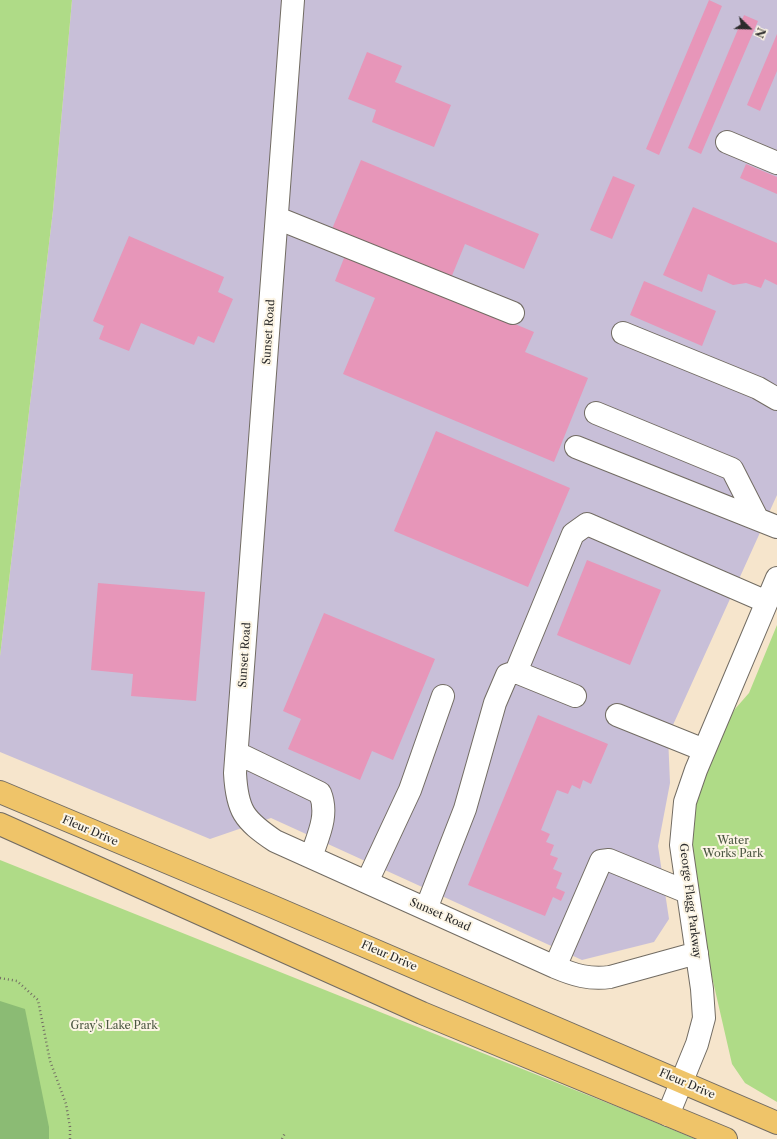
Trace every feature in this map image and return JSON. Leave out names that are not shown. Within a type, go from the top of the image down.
[{"type":"main road","name":"Fleur Drive","points":[[0,792],[269,905],[777,1123]]},
{"type":"main road","points":[[0,824],[422,1013],[726,1139]]},
{"type":"street","name":"Sunset Road","points":[[293,0],[235,773],[236,797],[243,813],[256,828],[275,840],[555,967],[582,977],[597,979],[697,953]]},
{"type":"street","points":[[728,142],[777,163]]},
{"type":"street","points":[[277,218],[513,313]]},
{"type":"street","points":[[623,333],[758,388],[777,399]]},
{"type":"street","points":[[596,413],[732,469],[757,518]]},
{"type":"street","points":[[576,447],[777,527]]},
{"type":"street","points":[[516,672],[573,534],[587,524],[767,602]]},
{"type":"street","name":"George Flagg Parkway","points":[[668,1115],[697,1044],[704,1018],[702,989],[681,845],[685,802],[704,750],[777,578]]},
{"type":"street","points":[[426,909],[465,809],[495,703],[507,675],[516,672],[575,696]]},
{"type":"street","points":[[367,882],[410,790],[442,696]]},
{"type":"street","points":[[617,715],[704,750]]},
{"type":"street","points":[[237,753],[320,793],[324,804],[324,815],[311,857]]},
{"type":"street","points":[[555,967],[601,861],[609,860],[687,892]]},
{"type":"path","points":[[0,978],[17,981],[38,1000],[50,1061],[66,1104],[70,1127],[70,1139]]},
{"type":"path","points":[[282,1139],[285,1133]]},
{"type":"shaded area","points":[[72,0],[777,0],[777,495],[668,736],[670,783],[658,846],[669,919],[654,942],[582,960],[271,818],[210,839],[0,752],[0,656],[53,210]]},
{"type":"green space","points":[[0,0],[72,0],[53,210],[0,656]]},
{"type":"green space","name":"Water Works Park","points":[[777,625],[777,1102],[745,1083],[732,1064],[693,894],[687,848],[697,792],[725,726],[735,709],[749,693]]},
{"type":"green space","name":"Gray's Lake Park","points":[[0,860],[630,1112],[695,1139],[0,1139]]},
{"type":"green space","points":[[0,1001],[25,1009],[49,1127],[49,1139],[0,1139]]},
{"type":"building","points":[[709,0],[722,6],[659,155],[646,149]]},
{"type":"building","points":[[744,15],[758,21],[701,154],[688,148]]},
{"type":"building","points":[[777,34],[777,71],[760,111],[747,105]]},
{"type":"building","points":[[367,52],[402,66],[395,82],[451,105],[434,147],[372,122],[376,110],[348,99]]},
{"type":"building","points":[[361,160],[539,234],[524,269],[465,244],[451,278],[332,229]]},
{"type":"building","points":[[746,164],[777,177],[777,194],[740,178]]},
{"type":"building","points":[[613,176],[635,185],[612,239],[590,230]]},
{"type":"building","points":[[693,207],[777,243],[777,285],[765,279],[761,288],[746,283],[733,285],[708,274],[702,292],[663,275]]},
{"type":"building","points":[[129,236],[224,277],[218,292],[233,299],[214,343],[198,336],[194,345],[141,323],[129,351],[99,339],[104,326],[93,321]]},
{"type":"building","points":[[346,253],[534,332],[525,352],[588,378],[554,462],[343,374],[375,298],[335,281]]},
{"type":"building","points":[[644,281],[716,311],[702,346],[630,315]]},
{"type":"building","points":[[436,431],[570,488],[528,587],[394,531]]},
{"type":"building","points":[[587,560],[661,590],[630,665],[557,635]]},
{"type":"building","points":[[98,583],[205,592],[196,701],[131,696],[133,674],[91,670]]},
{"type":"building","points":[[324,613],[435,659],[393,760],[372,751],[360,780],[288,749],[301,719],[283,711]]},
{"type":"building","points":[[538,715],[608,744],[591,784],[583,780],[580,789],[572,785],[568,794],[557,790],[541,830],[550,834],[546,842],[554,845],[550,855],[558,858],[553,869],[562,873],[556,888],[565,892],[561,901],[553,897],[545,916],[468,885]]}]
